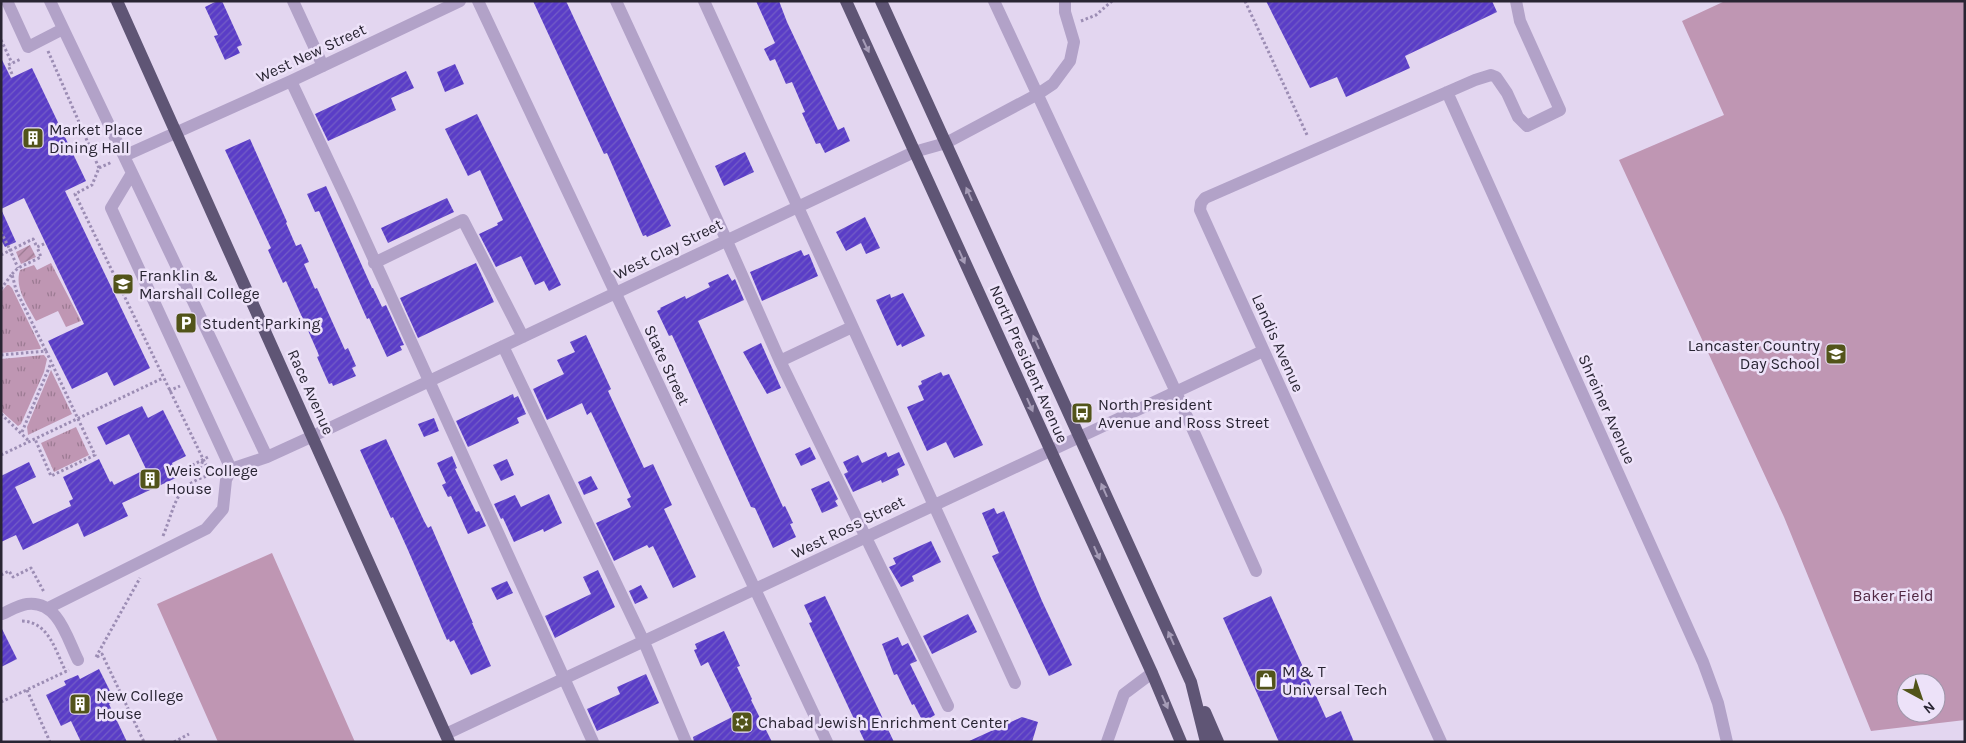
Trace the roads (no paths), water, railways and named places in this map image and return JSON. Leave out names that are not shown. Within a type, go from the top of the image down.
[{"type":"main road","name":"Race Avenue","points":[[117,1],[448,738]]},
{"type":"main road","name":"North President Avenue","points":[[846,1],[1152,673],[1181,742]]},
{"type":"main road","name":"North President Avenue","points":[[881,1],[1191,682],[1206,742]]},
{"type":"main road","points":[[1191,682],[1218,742]]},
{"type":"street","points":[[8,1],[28,47],[62,29]]},
{"type":"street","points":[[50,1],[267,457]]},
{"type":"street","points":[[293,1],[323,66]]},
{"type":"street","name":"West New Street","points":[[124,156],[291,81],[460,1]]},
{"type":"street","name":"State Street","points":[[478,1],[827,742]]},
{"type":"street","points":[[616,1],[780,361],[948,706]]},
{"type":"street","points":[[704,1],[1015,683]]},
{"type":"street","points":[[994,1],[1176,392],[1256,571]]},
{"type":"street","name":"West Clay Street","points":[[231,470],[267,457],[313,436],[726,239],[914,152],[946,142],[1038,94],[1053,84],[1070,61],[1074,42],[1065,12],[1065,1]]},
{"type":"street","points":[[1446,92],[1491,75],[1496,77],[1507,93],[1518,117],[1527,126],[1560,110],[1520,20],[1516,1]]},
{"type":"street","points":[[291,81],[430,381],[593,742]]},
{"type":"street","name":"Landis Avenue","points":[[1440,742],[1200,210],[1201,203],[1205,198],[1446,92]]},
{"type":"street","name":"Shreiner Avenue","points":[[1446,92],[1703,662],[1718,703],[1727,742]]},
{"type":"street","points":[[48,608],[206,529],[222,509],[226,480],[231,470],[110,208],[132,173]]},
{"type":"street","points":[[374,263],[463,220],[523,337]]},
{"type":"street","points":[[780,361],[852,327]]},
{"type":"street","points":[[503,346],[644,642],[686,742]]},
{"type":"street","name":"West Ross Street","points":[[448,738],[564,678],[1263,351]]},
{"type":"street","points":[[2,614],[26,604],[38,604],[48,608],[56,615],[80,663]]},
{"type":"street","points":[[1107,742],[1124,694],[1152,673]]},
{"type":"place","name":"Market Place Dining Hall","points":[[33,138]]},
{"type":"place","name":"Franklin & Marshall College","points":[[123,284]]},
{"type":"place","name":"Student Parking","points":[[186,323]]},
{"type":"place","name":"Lancaster Country Day School","points":[[1836,354]]},
{"type":"place","name":"North President Avenue and Ross Street","points":[[1082,413]]},
{"type":"place","name":"Weis College House","points":[[150,479]]},
{"type":"place","name":"M & T Universal Tech","points":[[1266,680]]},
{"type":"place","name":"New College House","points":[[80,704]]},
{"type":"place","name":"Chabad Jewish Enrichment Center","points":[[742,722]]},
{"type":"park label","name":"Baker Field","points":[[1893,595]]}]
